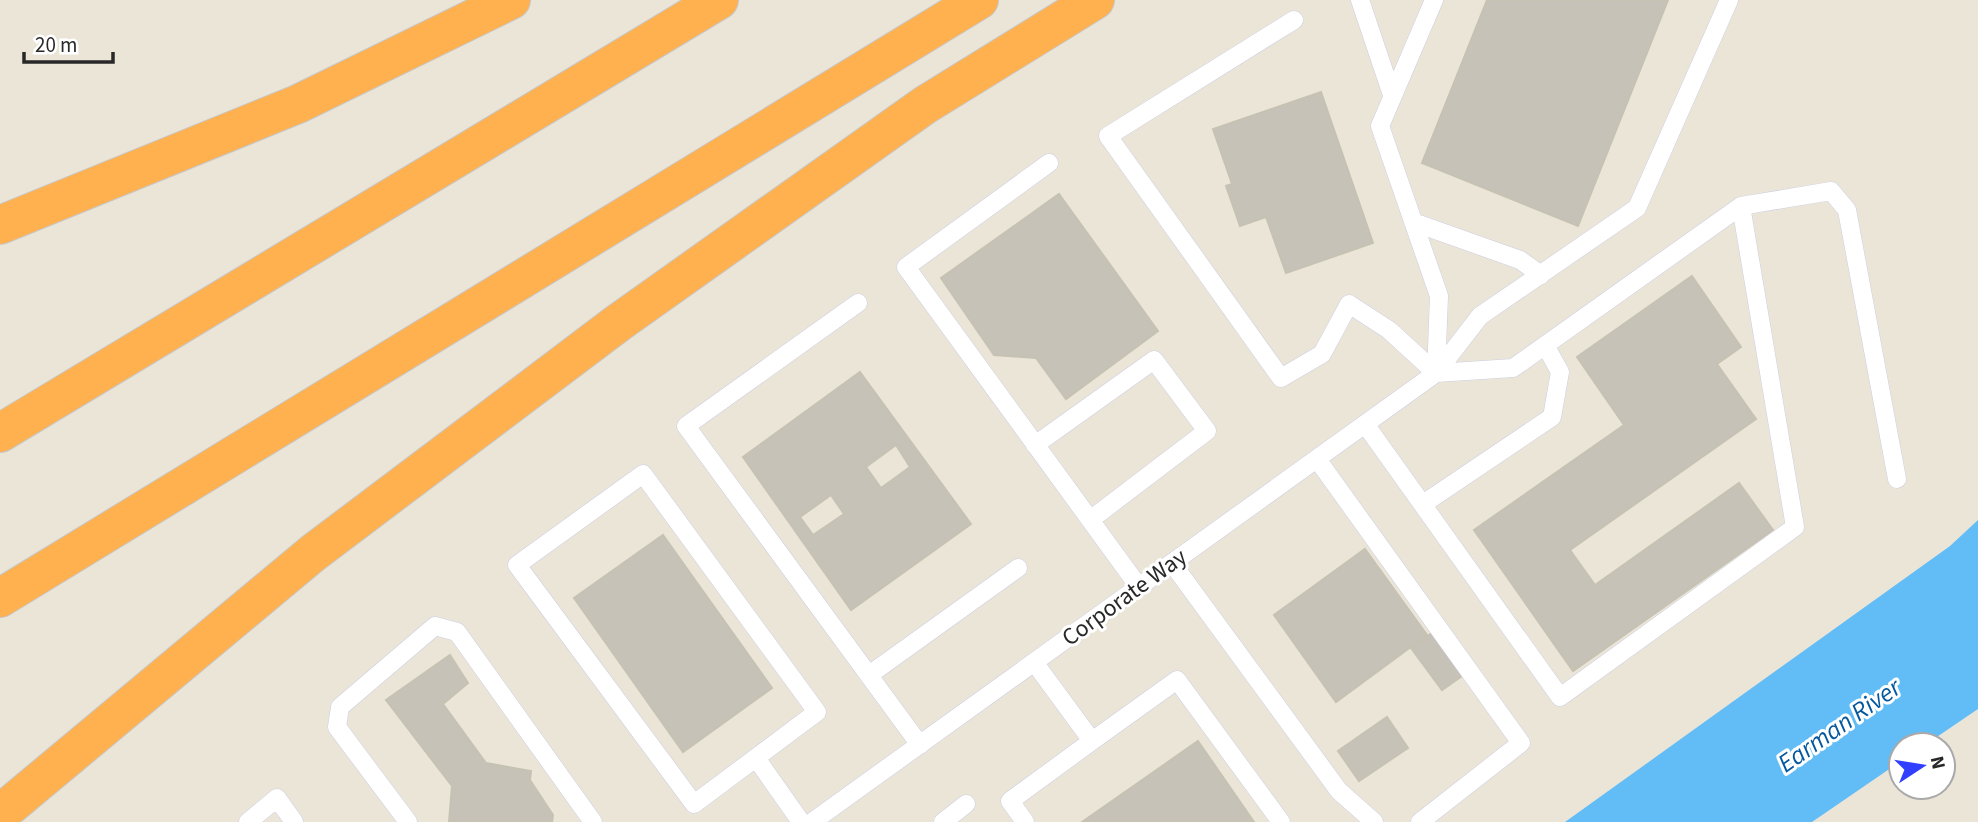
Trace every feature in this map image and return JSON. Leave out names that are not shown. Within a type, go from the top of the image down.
[{"type":"highway","points":[[0,225],[298,104],[510,0]]},
{"type":"highway","points":[[0,433],[719,0]]},
{"type":"highway","points":[[0,598],[979,0]]},
{"type":"highway","points":[[0,814],[313,553],[618,323],[925,106],[1094,0]]},
{"type":"lane","points":[[1360,0],[1392,95]]},
{"type":"lane","points":[[1434,0],[1380,126],[1439,296],[1436,373]]},
{"type":"lane","name":"Corporate Way","points":[[812,822],[1436,373],[1480,316],[1637,208],[1729,0]]},
{"type":"lane","points":[[1294,20],[1108,136],[1281,378],[1322,354],[1349,304],[1389,330],[1436,373],[1513,368],[1741,206],[1831,191],[1847,210],[1897,479]]},
{"type":"lane","points":[[1049,163],[906,267],[1139,587]]},
{"type":"lane","points":[[1365,424],[1560,697],[1795,527],[1741,206]]},
{"type":"lane","points":[[1413,222],[1520,260],[1541,275]]},
{"type":"lane","points":[[858,303],[687,426],[920,745]]},
{"type":"lane","points":[[1423,504],[1552,417],[1560,372],[1545,345]]},
{"type":"lane","points":[[1035,444],[1153,360],[1208,431],[1090,520]]},
{"type":"lane","points":[[1317,459],[1521,743],[1420,822]]},
{"type":"lane","points":[[643,474],[817,712],[756,758],[694,804],[517,565],[643,474]]},
{"type":"lane","points":[[1172,563],[1339,791],[1374,822]]},
{"type":"lane","points":[[869,675],[1018,568]]},
{"type":"lane","points":[[408,822],[337,727],[340,707],[435,626],[457,632],[593,822]]},
{"type":"lane","points":[[1034,662],[1092,741]]},
{"type":"lane","points":[[1025,822],[1010,802],[1177,680],[1281,822]]},
{"type":"lane","points":[[756,758],[801,822]]},
{"type":"lane","points":[[248,822],[277,798],[294,822]]},
{"type":"lane","points":[[943,822],[966,804]]},
{"type":"water","name":"Earman River","points":[[1978,520],[1978,709],[1946,731],[1887,731],[1887,771],[1812,822],[1565,822],[1950,546]]},
{"type":"building","points":[[1487,0],[1668,0],[1578,226],[1422,163]]},
{"type":"building","points":[[1321,92],[1373,243],[1286,273],[1266,217],[1240,226],[1226,186],[1232,184],[1213,129]]},
{"type":"building","points":[[1059,194],[1158,331],[1066,399],[1036,358],[994,355],[941,278]]},
{"type":"building","points":[[1692,276],[1741,347],[1717,364],[1756,419],[1570,550],[1595,585],[1739,483],[1773,530],[1573,671],[1474,530],[1624,425],[1577,357]]},
{"type":"building","points":[[860,372],[971,524],[851,610],[743,457]],"holes":[[[896,445],[910,467],[881,488],[866,467]],[[831,495],[844,514],[813,535],[800,517]]]},
{"type":"building","points":[[663,535],[772,688],[683,752],[574,598]]},
{"type":"building","points":[[1365,549],[1427,635],[1336,702],[1274,615]]},
{"type":"building","points":[[1432,633],[1462,676],[1442,690],[1411,648]]},
{"type":"building","points":[[450,655],[468,683],[443,704],[486,763],[531,771],[530,780],[553,815],[552,822],[449,822],[452,786],[386,700]]},
{"type":"building","points":[[1387,717],[1408,748],[1359,781],[1338,751]]},
{"type":"building","points":[[1198,741],[1254,822],[1082,822]]}]
